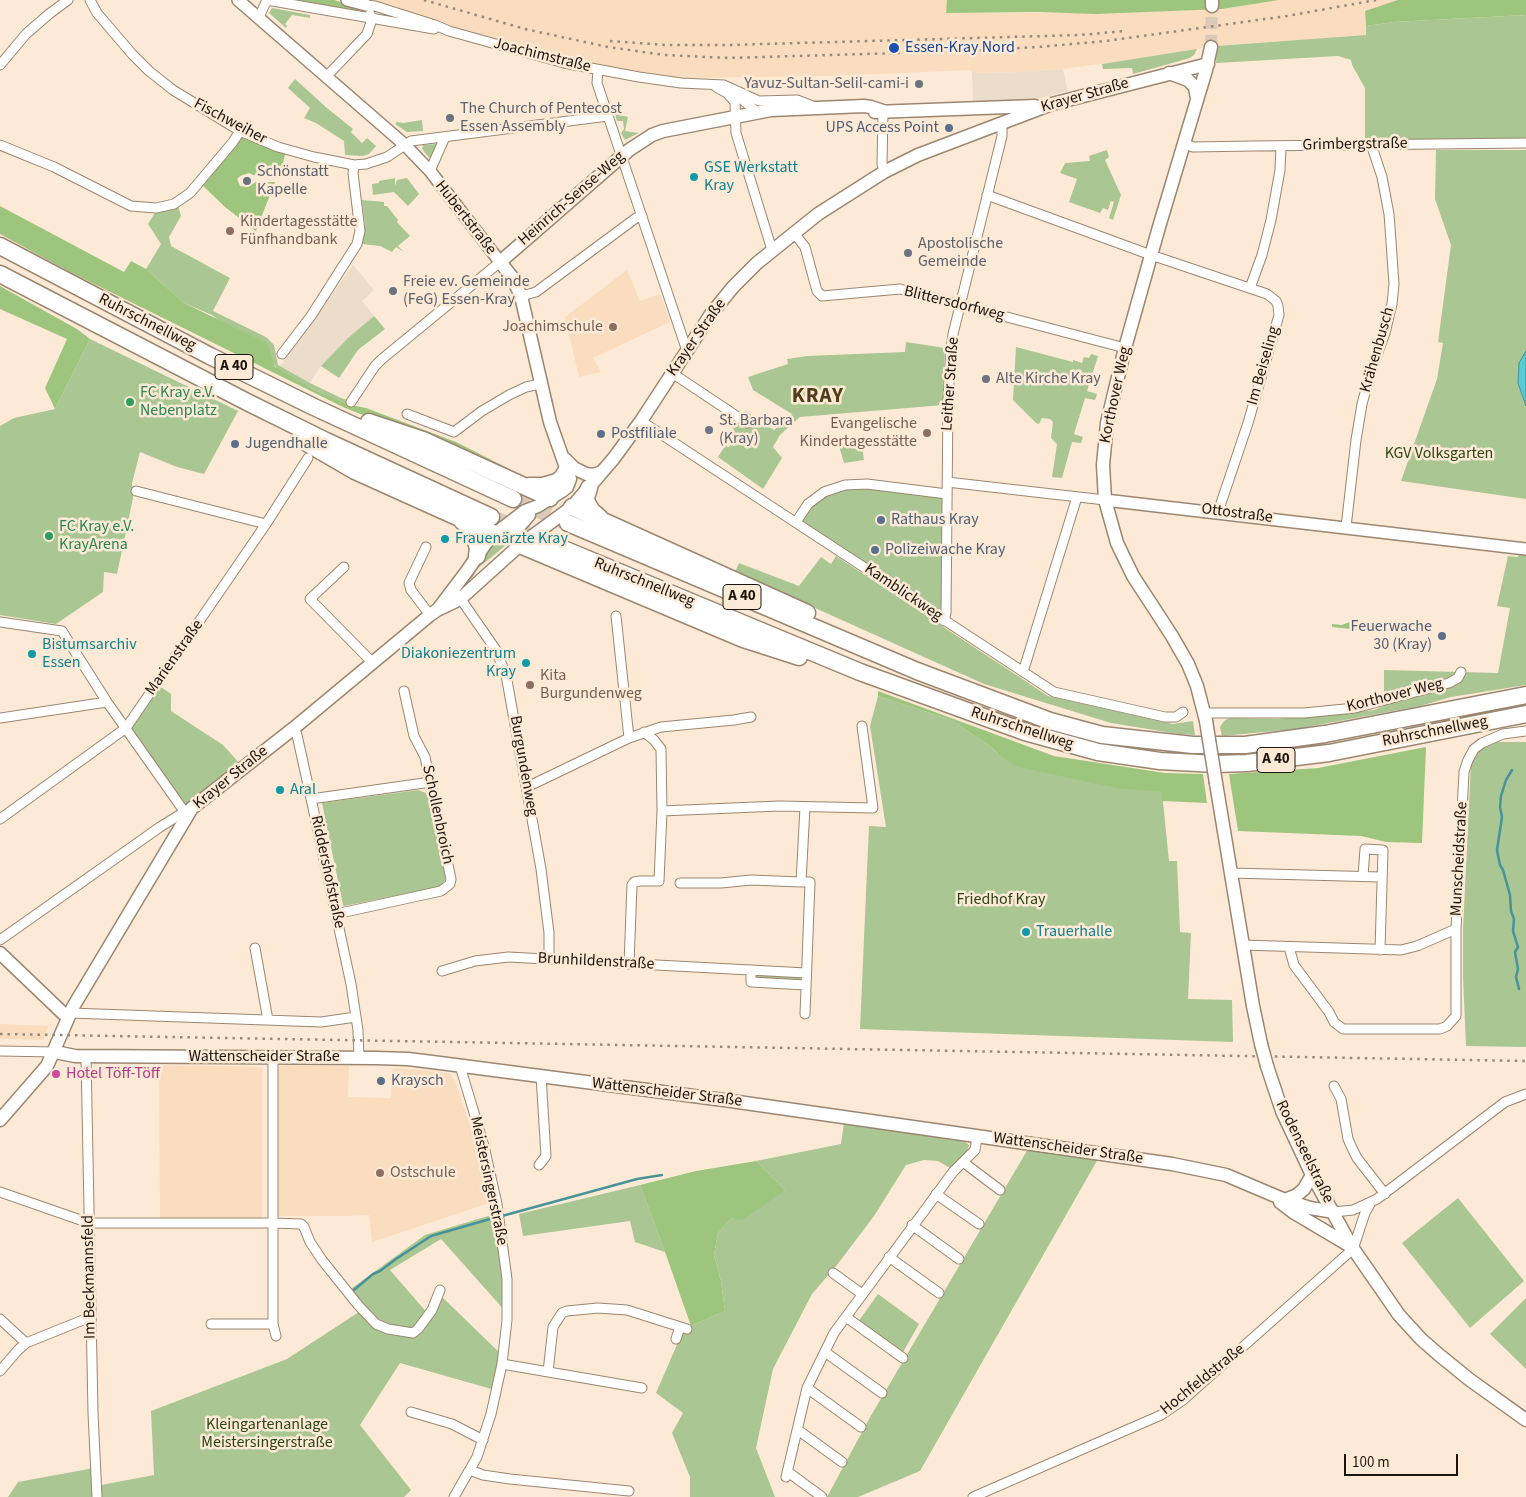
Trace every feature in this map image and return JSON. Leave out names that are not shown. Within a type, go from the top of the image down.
[{"type":"highway","name":"Ruhrschnellweg","points":[[0,246],[210,356],[314,407],[544,502]]},
{"type":"highway","name":"Ruhrschnellweg","points":[[0,274],[249,403],[491,517]]},
{"type":"highway","points":[[249,403],[306,443],[355,471],[458,519],[495,534]]},
{"type":"highway","points":[[518,492],[549,485],[561,480],[567,470]]},
{"type":"highway","points":[[589,488],[586,500],[590,508],[594,514],[612,526]]},
{"type":"highway","name":"Ruhrschnellweg","points":[[570,515],[917,671],[1002,704],[1075,729],[1128,739],[1193,745],[1245,745],[1286,741],[1526,695]]},
{"type":"highway","points":[[570,515],[612,526],[818,618],[870,644],[917,671]]},
{"type":"highway","points":[[458,519],[468,526],[473,533],[478,548],[477,556]]},
{"type":"highway","name":"Ruhrschnellweg","points":[[544,541],[860,672],[1025,732],[1098,752],[1160,761],[1216,764],[1247,763],[1330,753],[1526,714]]},
{"type":"highway","points":[[520,545],[743,639],[818,663],[860,672]]},
{"type":"main road","name":"Korthover Weg","points":[[1206,717],[1197,686],[1183,654],[1123,559],[1105,500],[1103,465],[1107,423],[1125,348],[1208,64],[1211,47]]},
{"type":"main road","name":"Krayer Straße","points":[[0,1120],[43,1072],[55,1052],[69,1015],[188,809],[294,728],[457,593],[548,524],[570,515],[641,421],[711,314],[733,287],[772,250],[818,214],[884,172],[918,155],[1005,119],[1052,104],[1208,64]]},
{"type":"main road","points":[[1169,73],[1185,78],[1192,84],[1196,90],[1197,100]]},
{"type":"main road","name":"Heinrich-Sense-Weg","points":[[757,112],[769,117],[1052,104]]},
{"type":"main road","name":"Heinrich-Sense-Weg","points":[[500,262],[621,156],[652,135],[663,131],[771,110],[867,106],[883,111]]},
{"type":"main road","points":[[962,109],[970,115],[973,121],[970,131],[965,136]]},
{"type":"main road","name":"Heinrich-Sense-Weg","points":[[962,109],[1005,119]]},
{"type":"main road","name":"Hubertstraße","points":[[500,262],[512,278],[521,296],[550,422],[567,470]]},
{"type":"main road","points":[[561,453],[571,466],[580,472],[593,475],[602,472]]},
{"type":"main road","points":[[520,545],[515,537],[516,529],[544,502],[567,487],[570,478],[567,470]]},
{"type":"main road","name":"Krayer Straße","points":[[457,593],[477,556],[495,534],[525,511],[544,502]]},
{"type":"main road","points":[[544,502],[570,515]]},
{"type":"main road","points":[[544,502],[555,510],[548,524]]},
{"type":"main road","points":[[495,534],[520,545]]},
{"type":"main road","name":"Rodenseelstraße","points":[[1206,717],[1253,1006],[1267,1066],[1282,1111],[1312,1175],[1353,1248],[1399,1315],[1421,1339],[1470,1380],[1526,1420]]},
{"type":"main road","points":[[0,953],[69,1015]]},
{"type":"main road","name":"Wattenscheider Straße","points":[[55,1052],[86,1056],[408,1059],[724,1100],[1171,1164],[1208,1171],[1242,1181],[1285,1200],[1310,1208],[1334,1212]]},
{"type":"main road","points":[[1285,1200],[1297,1195],[1304,1189],[1312,1175]]},
{"type":"main road","name":"Wattenscheider Straße","points":[[1272,1195],[1294,1212],[1353,1248]]},
{"type":"street","points":[[0,65],[26,34],[48,14],[68,0]]},
{"type":"street","name":"Fischweiher","points":[[90,0],[117,38],[149,71],[195,104],[240,131],[289,150],[354,165],[366,164],[387,157],[411,141],[608,116]]},
{"type":"street","name":"Hubertstraße","points":[[238,0],[405,145],[430,171],[500,262]]},
{"type":"street","points":[[259,17],[267,0],[449,31]]},
{"type":"street","name":"Joachimstraße","points":[[347,0],[435,24],[449,31],[534,56],[598,70],[597,83],[687,351]]},
{"type":"street","points":[[327,76],[367,34],[372,19],[366,5]]},
{"type":"street","points":[[598,70],[639,78],[712,84],[734,93],[757,112]]},
{"type":"street","points":[[712,84],[732,98],[736,107],[736,133],[772,250]]},
{"type":"street","name":"Heinrich-Sense-Weg","points":[[712,84],[724,85],[760,101],[796,100],[817,108]]},
{"type":"street","points":[[883,111],[882,164],[884,172]]},
{"type":"street","name":"Leither Straße","points":[[944,620],[946,613],[949,372],[953,334],[1005,119]]},
{"type":"street","points":[[0,145],[54,167],[131,206],[156,208],[174,204],[190,193],[240,131]]},
{"type":"street","points":[[430,171],[446,137]]},
{"type":"street","name":"Grimbergstraße","points":[[1185,144],[1193,146],[1281,146],[1526,143]]},
{"type":"street","name":"Krähenbusch","points":[[1346,527],[1362,404],[1371,370],[1386,333],[1394,284],[1389,214],[1373,144]]},
{"type":"street","points":[[1250,288],[1262,255],[1271,220],[1279,179],[1281,146]]},
{"type":"street","points":[[282,354],[311,316],[357,244],[360,231],[353,173],[354,165]]},
{"type":"street","name":"Im Beiseling","points":[[987,195],[1272,297],[1278,306],[1279,315],[1248,423],[1218,512]]},
{"type":"street","points":[[521,296],[536,292],[636,218],[642,216]]},
{"type":"street","name":"Blittersdorfweg","points":[[793,232],[805,247],[817,291],[822,296],[900,289],[1125,348]]},
{"type":"street","name":"Heinrich-Sense-Weg","points":[[351,402],[375,366],[382,359],[500,262]]},
{"type":"street","points":[[672,372],[747,423]]},
{"type":"street","points":[[407,414],[454,432],[482,411],[509,395],[526,387],[540,384]]},
{"type":"street","name":"Kamblickweg","points":[[641,421],[1054,692],[1165,717],[1176,717],[1183,712]]},
{"type":"street","name":"Marienstraße","points":[[0,819],[126,728],[266,524],[308,458]]},
{"type":"street","name":"Ottostraße","points":[[947,482],[1526,549]]},
{"type":"street","points":[[796,522],[808,504],[824,492],[845,485],[867,484],[947,494]]},
{"type":"street","points":[[136,491],[266,524]]},
{"type":"street","points":[[1023,672],[1077,497]]},
{"type":"street","points":[[426,547],[409,587],[434,612]]},
{"type":"street","points":[[344,567],[310,599],[373,663]]},
{"type":"street","name":"Burgundenweg","points":[[457,593],[496,650],[503,666],[543,881],[550,959]]},
{"type":"street","points":[[616,616],[629,738]]},
{"type":"street","points":[[0,622],[62,631],[126,728],[188,809],[160,826],[0,940]]},
{"type":"street","name":"Korthover Weg","points":[[1206,717],[1304,713],[1355,708],[1449,683],[1458,678],[1461,672]]},
{"type":"street","name":"Schollenbroich","points":[[336,914],[441,891],[450,884],[451,879],[426,757],[414,736],[404,691]]},
{"type":"street","points":[[0,718],[108,702]]},
{"type":"street","points":[[527,787],[629,738],[661,726],[750,717]]},
{"type":"street","points":[[662,811],[805,807],[873,808],[862,726]]},
{"type":"street","name":"Riddershofstraße","points":[[294,728],[336,914],[356,1017],[359,1058]]},
{"type":"street","name":"Munscheidstraße","points":[[1243,945],[1401,950],[1417,946],[1456,929],[1464,772],[1468,760],[1474,750],[1482,743],[1503,734],[1526,731]]},
{"type":"street","points":[[629,964],[632,886],[634,882],[640,880],[659,881],[662,811],[661,749],[644,732]]},
{"type":"street","points":[[311,799],[431,782]]},
{"type":"street","points":[[801,882],[805,807]]},
{"type":"street","points":[[1363,876],[1365,849],[1383,850],[1380,950]]},
{"type":"street","points":[[1231,873],[1382,877]]},
{"type":"street","points":[[680,883],[721,883],[751,880],[810,882],[805,1014]]},
{"type":"street","points":[[1289,947],[1294,964],[1329,1012],[1334,1022],[1343,1029],[1440,1029],[1447,1026],[1456,1016],[1456,929]]},
{"type":"street","points":[[255,948],[268,1020]]},
{"type":"street","name":"Brunhildenstraße","points":[[442,971],[475,961],[508,957],[806,973]]},
{"type":"street","points":[[751,970],[751,982],[806,985]]},
{"type":"street","points":[[69,1015],[321,1022],[356,1017]]},
{"type":"street","points":[[0,1051],[55,1052]]},
{"type":"street","name":"Im Beckmannsfeld","points":[[86,1056],[94,1458],[97,1497]]},
{"type":"street","points":[[273,1058],[273,1324],[276,1336]]},
{"type":"street","name":"Meistersingerstraße","points":[[454,1497],[470,1470],[483,1440],[502,1364],[507,1320],[502,1235],[497,1204],[486,1154],[460,1066]]},
{"type":"street","points":[[539,1165],[546,1156],[541,1076]]},
{"type":"street","points":[[1334,1086],[1341,1099],[1344,1124],[1352,1148],[1357,1158],[1385,1194]]},
{"type":"street","points":[[1334,1212],[1353,1210],[1370,1204],[1506,1102],[1526,1094]]},
{"type":"street","points":[[822,1496],[787,1475],[807,1388],[834,1333],[952,1172],[976,1150],[977,1136]]},
{"type":"street","points":[[963,1162],[1000,1190]]},
{"type":"street","points":[[0,1192],[89,1223],[296,1223],[304,1227],[310,1242],[322,1260],[362,1310],[376,1324],[388,1329],[413,1333],[432,1310],[440,1290]]},
{"type":"street","points":[[936,1194],[979,1224]]},
{"type":"street","points":[[1353,1248],[1370,1204]]},
{"type":"street","points":[[912,1225],[959,1259]]},
{"type":"street","name":"Hochfeldstraße","points":[[973,1497],[1161,1415],[1183,1400],[1353,1248]]},
{"type":"street","points":[[889,1257],[940,1293]]},
{"type":"street","points":[[833,1274],[862,1294]]},
{"type":"street","points":[[548,1372],[553,1327],[562,1313],[567,1311],[598,1308],[637,1312],[684,1328],[676,1339]]},
{"type":"street","points":[[846,1316],[903,1358]]},
{"type":"street","points":[[0,1319],[26,1343]]},
{"type":"street","points":[[0,1371],[26,1343],[83,1320],[91,1319]]},
{"type":"street","points":[[211,1324],[273,1324]]},
{"type":"street","points":[[825,1352],[882,1393]]},
{"type":"street","points":[[502,1364],[642,1388]]},
{"type":"street","points":[[807,1388],[861,1427]]},
{"type":"street","points":[[411,1412],[452,1424],[483,1440]]},
{"type":"street","points":[[798,1430],[842,1462]]},
{"type":"street","points":[[470,1470],[483,1475],[510,1479],[629,1491]]},
{"type":"shaded area","points":[[364,0],[947,0],[947,13],[1096,13],[1222,9],[1279,0],[1398,0],[1365,11],[1366,35],[1217,46],[1063,69],[1026,72],[972,73],[971,70],[832,76],[680,78],[534,52]]},
{"type":"shaded area","points":[[1063,69],[1068,91],[1033,100],[973,102],[972,73]]},
{"type":"shaded area","points":[[353,265],[374,290],[362,301],[374,316],[348,338],[321,366],[310,383],[280,366]]},
{"type":"shaded area","name":"Joachimschule","points":[[627,270],[640,301],[660,294],[670,322],[593,358],[601,372],[579,377],[565,317]]},
{"type":"shaded area","points":[[0,1024],[49,1026],[43,1040],[0,1039]]},
{"type":"shaded area","points":[[159,1065],[262,1067],[262,1221],[160,1221]]},
{"type":"shaded area","name":"Ostschule","points":[[280,1066],[349,1066],[348,1097],[391,1098],[392,1068],[450,1074],[455,1080],[476,1144],[489,1203],[372,1242],[369,1215],[278,1216],[278,1069]]},
{"type":"green space","points":[[296,0],[334,0],[360,8],[357,14]]},
{"type":"green space","points":[[947,0],[1279,0],[1222,9],[1096,14],[1037,12],[946,13]]},
{"type":"green space","points":[[1398,0],[1526,0],[1526,15],[1394,22],[1366,26],[1365,11]]},
{"type":"green space","points":[[272,8],[310,15],[310,18],[292,15],[285,24],[286,28],[269,13]]},
{"type":"green space","points":[[1526,15],[1526,139],[1365,139],[1365,88],[1351,60],[1338,56],[1216,63],[1217,46],[1366,35],[1366,26],[1394,22]]},
{"type":"green space","points":[[1197,49],[1190,58],[1133,74],[1132,68],[1103,69],[1102,64]]},
{"type":"green space","points":[[295,79],[353,129],[351,132],[362,143],[367,138],[376,146],[369,154],[363,156],[345,155],[344,141],[316,123],[304,118],[310,108],[288,88]]},
{"type":"green space","points":[[615,114],[628,117],[625,131],[639,133],[625,140],[621,133],[624,129],[623,121],[617,121]]},
{"type":"green space","points":[[422,120],[423,131],[407,132],[395,124],[397,122]]},
{"type":"green space","points":[[240,132],[286,150],[280,177],[249,173],[237,179],[240,186],[247,187],[256,182],[275,182],[256,231],[225,207],[200,183]]},
{"type":"green space","points":[[438,144],[431,160],[422,149],[423,145]]},
{"type":"green space","points":[[1107,150],[1109,157],[1105,160],[1121,195],[1113,220],[1109,218],[1114,202],[1111,201],[1108,210],[1103,208],[1100,213],[1069,202],[1077,179],[1060,173],[1065,163],[1090,161],[1089,156]]},
{"type":"green space","name":"KGV Volksgarten","points":[[1436,150],[1526,150],[1526,499],[1401,481],[1437,379],[1443,343],[1438,342],[1451,245],[1435,199]]},
{"type":"green space","points":[[395,178],[395,186],[397,180],[407,178],[419,194],[408,206],[394,192],[373,195],[372,184]]},
{"type":"green space","points":[[362,200],[384,202],[384,206],[387,206],[398,220],[397,222],[410,236],[398,246],[404,252],[396,247],[392,252],[380,246],[362,244],[365,225]]},
{"type":"green space","points":[[177,203],[181,216],[169,237],[171,246],[230,278],[213,311],[266,337],[274,345],[278,365],[310,383],[350,401],[351,405],[315,390],[277,369],[273,362],[212,315],[184,303],[146,269],[161,244],[148,224],[158,208]]},
{"type":"green space","points":[[0,206],[124,272],[131,261],[146,269],[184,303],[267,343],[275,367],[315,390],[351,405],[366,408],[456,442],[533,481],[345,408],[70,272],[0,234]]},
{"type":"green space","points":[[0,286],[77,329],[90,339],[55,409],[45,388],[67,339],[0,309]]},
{"type":"green space","points":[[374,316],[385,329],[358,350],[339,378],[321,366],[348,338]]},
{"type":"green space","points":[[90,339],[238,411],[204,474],[177,467],[140,452],[132,483],[133,498],[117,574],[104,572],[103,592],[56,624],[0,615],[0,426],[14,418],[55,409]]},
{"type":"green space","points":[[906,342],[945,348],[943,405],[800,417],[780,435],[773,447],[782,458],[763,489],[718,457],[725,446],[729,447],[731,444],[732,438],[728,436],[746,411],[774,430],[792,414],[753,390],[748,377],[788,364],[787,359],[807,356],[905,352]]},
{"type":"green space","points":[[1016,347],[1082,363],[1084,357],[1089,358],[1091,354],[1098,356],[1087,391],[1097,394],[1095,400],[1085,398],[1074,434],[1083,437],[1081,443],[1072,442],[1062,478],[1052,477],[1057,444],[1051,438],[1053,422],[1050,419],[1042,418],[1039,424],[1036,423],[1013,400]]},
{"type":"green space","points":[[851,444],[862,446],[864,460],[844,463],[839,446]]},
{"type":"green space","points":[[856,486],[945,497],[944,605],[941,610],[936,610],[800,522],[810,506],[825,494]]},
{"type":"green space","points":[[494,541],[506,545],[477,569],[472,578],[466,582]]},
{"type":"green space","points":[[1526,552],[1526,685],[1451,697],[1420,706],[1296,729],[1222,736],[1220,727],[1229,718],[1276,719],[1374,710],[1384,706],[1384,670],[1498,673],[1510,608],[1497,606],[1508,556],[1518,557],[1518,555]]},
{"type":"green space","points":[[836,556],[1048,696],[1173,724],[1193,721],[1195,735],[1111,723],[984,684],[735,572],[739,563],[799,586],[821,557],[831,564]]},
{"type":"green space","points":[[1352,621],[1360,621],[1359,630],[1332,627],[1332,624],[1342,625]]},
{"type":"green space","points":[[158,685],[171,694],[171,711],[223,745],[242,766],[184,810],[128,728]]},
{"type":"green space","points":[[878,691],[1054,756],[1165,773],[1203,774],[1207,803],[1162,801],[1162,792],[1117,788],[1014,765],[990,746],[951,720],[878,696]]},
{"type":"green space","name":"Friedhof Kray","points":[[878,696],[951,720],[990,746],[998,754],[1162,792],[1169,861],[1177,861],[1180,932],[1191,933],[1188,999],[1232,1000],[1233,1042],[860,1029],[869,826],[886,827],[870,726]]},
{"type":"green space","points":[[1491,742],[1526,742],[1526,1047],[1466,1046],[1463,929],[1471,763],[1480,750]]},
{"type":"green space","points":[[1426,747],[1422,843],[1386,842],[1361,836],[1238,831],[1229,774],[1318,768]]},
{"type":"green space","points":[[418,790],[426,793],[428,797],[446,877],[444,883],[439,887],[344,906],[322,803]]},
{"type":"green space","points":[[752,971],[806,973],[805,984],[752,981]]},
{"type":"green space","points":[[844,1123],[965,1142],[969,1145],[967,1151],[950,1168],[938,1161],[924,1160],[906,1165],[874,1216],[837,1265],[812,1294],[773,1369],[756,1448],[775,1497],[690,1497],[690,1477],[672,1433],[683,1413],[656,1393],[682,1333],[691,1326],[725,1311],[721,1281],[714,1255],[718,1233],[732,1218],[785,1190],[756,1161],[841,1144]]},
{"type":"green space","points":[[1028,1149],[1098,1159],[920,1471],[858,1497],[827,1497],[869,1419]]},
{"type":"green space","points":[[756,1161],[785,1190],[742,1220],[732,1218],[718,1233],[714,1255],[721,1281],[725,1311],[691,1326],[640,1185],[696,1171]]},
{"type":"green space","points":[[640,1185],[665,1252],[635,1242],[630,1221],[523,1236],[519,1214]]},
{"type":"green space","points":[[1458,1198],[1524,1281],[1470,1328],[1402,1243]]},
{"type":"green space","name":"Kleingartenanlage Meistersingerstraße","points":[[498,1213],[506,1312],[441,1239],[390,1270],[429,1315],[441,1296],[501,1354],[495,1390],[400,1363],[360,1425],[411,1490],[404,1497],[8,1497],[18,1482],[94,1468],[96,1486],[154,1475],[151,1411],[287,1359],[362,1310],[348,1291],[425,1235]]},
{"type":"green space","points":[[878,1294],[919,1324],[902,1354],[858,1322]]},
{"type":"green space","points":[[1526,1298],[1526,1369],[1490,1334]]},
{"type":"water","points":[[1526,351],[1526,406],[1518,383],[1519,363]]},
{"type":"waterway","points":[[1512,770],[1506,780],[1501,796],[1500,807],[1502,817],[1497,850],[1510,895],[1511,911],[1514,919],[1513,931],[1518,947],[1515,952],[1518,969],[1516,977],[1519,989]]},
{"type":"waterway","points":[[502,1216],[637,1179],[662,1175]]},
{"type":"waterway","points":[[354,1290],[373,1274],[431,1236],[497,1217]]},
{"type":"tunnel","points":[[1211,47],[1212,6]]},
{"type":"tunnel","points":[[513,499],[568,523]]},
{"type":"tunnel","points":[[491,517],[544,541]]},
{"type":"railway","points":[[424,0],[525,29],[608,47],[665,55],[728,58],[968,51],[1106,41],[1287,16],[1376,0]]},
{"type":"railway","points":[[610,41],[666,45],[729,45],[1080,35],[1125,31]]},
{"type":"railway","points":[[0,1034],[1526,1061]]},
{"type":"place","name":"Essen-Kray Nord","points":[[894,48]]},
{"type":"place","name":"Yavuz-Sultan-Selil-cami-i","points":[[919,84]]},
{"type":"place","name":"The Church of Pentecost Essen Assembly","points":[[450,118]]},
{"type":"place","name":"UPS Access Point","points":[[949,128]]},
{"type":"place","name":"GSE Werkstatt Kray","points":[[694,177]]},
{"type":"place","name":"Schönstatt Kapelle","points":[[247,181]]},
{"type":"place","name":"Kindertagesstätte Fünfhandbank","points":[[230,231]]},
{"type":"place","name":"Apostolische Gemeinde","points":[[908,253]]},
{"type":"place","name":"Freie ev. Gemeinde (FeG) Essen-Kray","points":[[393,291]]},
{"type":"place","name":"Joachimschule","points":[[613,327]]},
{"type":"place","name":"Alte Kirche Kray","points":[[986,379]]},
{"type":"place","name":"FC Kray e.V. Nebenplatz","points":[[130,402]]},
{"type":"place","name":"St. Barbara (Kray)","points":[[709,430]]},
{"type":"place","name":"Evangelische Kindertagesstätte","points":[[927,433]]},
{"type":"place","name":"Postfiliale","points":[[601,434]]},
{"type":"place","name":"Jugendhalle","points":[[235,444]]},
{"type":"place","name":"Rathaus Kray","points":[[881,520]]},
{"type":"place","name":"FC Kray e.V. KrayArena","points":[[49,536]]},
{"type":"place","name":"Frauenärzte Kray","points":[[445,539]]},
{"type":"place","name":"Polizeiwache Kray","points":[[875,550]]},
{"type":"place","name":"Feuerwache 30 (Kray)","points":[[1442,636]]},
{"type":"place","name":"Bistumsarchiv Essen","points":[[32,654]]},
{"type":"place","name":"Diakoniezentrum Kray","points":[[526,663]]},
{"type":"place","name":"Kita Burgundenweg","points":[[530,685]]},
{"type":"place","name":"Aral","points":[[280,790]]},
{"type":"place","name":"Trauerhalle","points":[[1026,932]]},
{"type":"place","name":"Hotel Töff-Töff","points":[[56,1074]]},
{"type":"place","name":"Kraysch","points":[[381,1081]]},
{"type":"place","name":"Ostschule","points":[[380,1173]]},
{"type":"district","name":"KRAY","points":[[818,397]]}]
